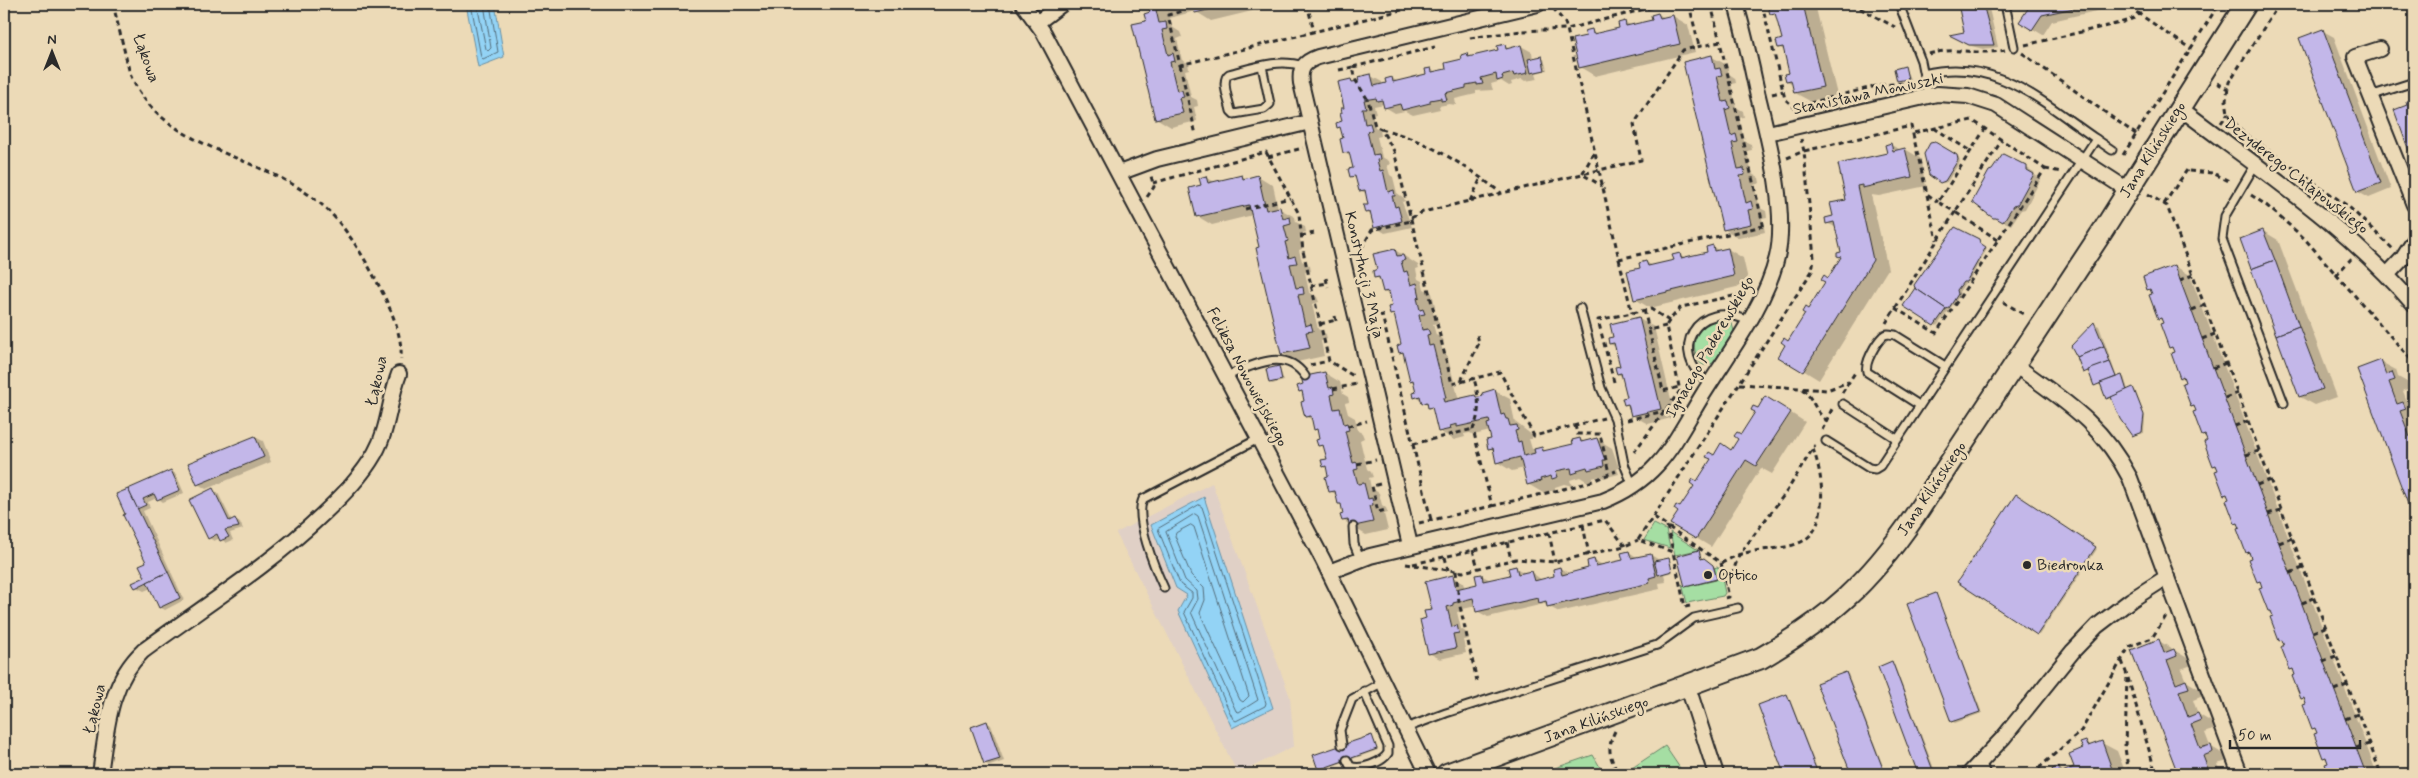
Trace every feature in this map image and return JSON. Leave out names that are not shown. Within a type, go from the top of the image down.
[{"type":"main road","name":"Jana Kilińskiego","points":[[1447,774],[1688,687],[1761,658],[1802,634],[1848,598],[1885,558],[1901,536],[2015,365],[2246,4]]},
{"type":"street","name":"Feliksa Nowowiejskiego","points":[[1023,4],[1038,22],[1260,438],[1329,572],[1428,774]]},
{"type":"street","points":[[1038,22],[1062,4]]},
{"type":"street","points":[[1119,173],[1157,159],[1310,122],[1301,83],[1302,66],[1318,57],[1538,4]]},
{"type":"street","name":"Ignacego Paderewskiego","points":[[1410,545],[1603,501],[1633,486],[1657,467],[1667,455],[1748,321],[1762,297],[1772,273],[1780,240],[1777,191],[1768,133],[1736,4]]},
{"type":"street","points":[[2380,49],[2355,57],[2414,205]]},
{"type":"street","name":"Stanisława Moniuszki","points":[[1768,133],[1928,96],[1952,94],[1987,101],[2128,190]]},
{"type":"street","name":"Dezyderego Chłapowskiego","points":[[2180,108],[2325,218],[2388,274],[2414,306]]},
{"type":"street","name":"Konstytucji 3 Maja","points":[[1310,122],[1410,545]]},
{"type":"street","points":[[2388,274],[2403,258],[2414,241]]},
{"type":"street","points":[[2015,365],[2083,415],[2113,446],[2130,478],[2240,774]]},
{"type":"street","name":"Łąkowa","points":[[100,774],[114,696],[128,666],[143,651],[273,558],[312,525],[348,490],[368,465],[382,439],[391,395],[399,374]]},
{"type":"street","points":[[1329,572],[1360,559],[1410,545]]},
{"type":"street","points":[[1969,774],[1983,768],[2003,738],[2073,651],[2097,626],[2130,600],[2167,577]]},
{"type":"street","points":[[1688,687],[1716,774]]},
{"type":"lane","points":[[1899,4],[1924,74],[1928,96]]},
{"type":"lane","points":[[2004,4],[2014,47]]},
{"type":"lane","points":[[1262,66],[1270,104],[1264,109],[1234,114],[1231,110],[1225,76],[1262,66],[1286,62],[1302,66]]},
{"type":"lane","points":[[1924,74],[1953,69],[1976,71],[2002,78],[2112,150]]},
{"type":"lane","points":[[2370,96],[2414,82]]},
{"type":"lane","points":[[1826,441],[1869,468],[1875,469],[1880,466],[2096,139]]},
{"type":"lane","points":[[2255,165],[2225,216],[2222,238],[2284,403]]},
{"type":"lane","points":[[1580,308],[1601,388],[1615,419],[1624,464],[1633,486]]},
{"type":"lane","points":[[1710,383],[1697,373],[1691,360],[1690,340],[1694,328],[1704,319],[1718,314],[1732,314],[1748,321]]},
{"type":"lane","points":[[1920,405],[1867,372],[1866,364],[1883,336],[1888,334],[1895,335],[1945,366]]},
{"type":"lane","points":[[1227,376],[1263,361],[1278,360],[1295,366],[1305,376]]},
{"type":"lane","points":[[1839,403],[1897,439]]},
{"type":"lane","points":[[1164,588],[1147,541],[1141,506],[1143,499],[1260,438]]},
{"type":"lane","points":[[1353,527],[1354,544],[1360,559]]},
{"type":"lane","points":[[1406,728],[1470,705],[1657,645],[1694,618],[1738,608]]},
{"type":"lane","points":[[1342,745],[1339,735],[1350,702],[1355,696],[1383,682]]},
{"type":"lane","points":[[1347,760],[1353,768],[1359,768],[1382,759],[1388,753],[1388,746],[1364,691]]},
{"type":"path","name":"Łąkowa","points":[[112,4],[130,74],[134,84],[151,106],[174,126],[201,142],[259,168],[311,196],[333,216],[345,231],[370,268],[393,318],[402,356],[399,374]]},
{"type":"path","points":[[1180,4],[1182,11],[1168,15],[1198,140]]},
{"type":"path","points":[[1307,4],[1314,31]]},
{"type":"path","points":[[1180,65],[1426,4]]},
{"type":"path","points":[[1462,40],[1521,31],[1567,30],[1665,4]]},
{"type":"path","points":[[1689,4],[1699,46]]},
{"type":"path","points":[[1711,4],[1765,234]]},
{"type":"path","points":[[1762,4],[1785,99],[1794,107],[1880,85],[1913,83]]},
{"type":"path","points":[[1852,4],[1900,29]]},
{"type":"path","points":[[2124,4],[2191,48]]},
{"type":"path","points":[[2139,14],[2144,4]]},
{"type":"path","points":[[2117,159],[2127,150],[2137,135],[2220,4]]},
{"type":"path","points":[[2279,4],[2229,82],[2226,100],[2228,113],[2240,131],[2349,207],[2403,258]]},
{"type":"path","points":[[1554,10],[1565,23],[1567,30],[1632,313]]},
{"type":"path","points":[[1356,259],[1372,230],[1411,220],[1423,212],[1641,160],[1634,124],[1683,50],[1720,42]]},
{"type":"path","points":[[1336,70],[1443,44]]},
{"type":"path","points":[[2014,47],[2137,135]]},
{"type":"path","points":[[1353,67],[1356,81],[1368,100],[1375,126],[1422,142],[1501,193]]},
{"type":"path","points":[[2216,83],[2228,89]]},
{"type":"path","points":[[1895,308],[1936,333],[2044,169],[1972,120],[1913,133]]},
{"type":"path","points":[[1400,564],[1463,572],[1512,560],[1555,562],[1625,546],[1638,540],[1812,272],[1814,258],[1804,151],[1911,126],[1937,241]]},
{"type":"path","points":[[1934,128],[1970,151]]},
{"type":"path","points":[[1381,129],[1394,151],[1452,384],[1500,372],[1534,436],[1602,419]]},
{"type":"path","points":[[1938,202],[1985,129]]},
{"type":"path","points":[[1883,328],[2002,140]]},
{"type":"path","points":[[1153,183],[1266,152],[1299,214],[1301,236],[1328,359],[1324,362]]},
{"type":"path","points":[[1582,174],[1595,152]]},
{"type":"path","points":[[2057,177],[2060,166]]},
{"type":"path","points":[[2164,204],[2188,170],[2213,173],[2241,188],[2266,204],[2304,238],[2414,363]]},
{"type":"path","points":[[1582,174],[1602,186]]},
{"type":"path","points":[[1470,201],[1480,178]]},
{"type":"path","points":[[1926,194],[1998,240]]},
{"type":"path","points":[[2148,194],[2167,206],[2380,774]]},
{"type":"path","points":[[1246,209],[1290,198]]},
{"type":"path","points":[[1619,259],[1763,226]]},
{"type":"path","points":[[1301,236],[1314,233]]},
{"type":"path","points":[[2180,280],[2193,275]]},
{"type":"path","points":[[1311,286],[1328,285],[1326,278]]},
{"type":"path","points":[[1649,330],[1666,326],[1681,307],[1752,292]]},
{"type":"path","points":[[2192,310],[2204,305]]},
{"type":"path","points":[[1609,341],[1604,342],[1598,320],[1651,309],[1670,321]]},
{"type":"path","points":[[1644,310],[1662,391],[1679,387]]},
{"type":"path","points":[[1382,315],[1431,520]]},
{"type":"path","points":[[1320,324],[1336,320]]},
{"type":"path","points":[[1629,447],[1631,456],[1680,391],[1666,326]]},
{"type":"path","points":[[1461,382],[1479,343],[1477,334]]},
{"type":"path","points":[[2202,339],[2215,334]]},
{"type":"path","points":[[2213,368],[2226,363]]},
{"type":"path","points":[[1840,396],[1858,367]]},
{"type":"path","points":[[1611,372],[1616,371]]},
{"type":"path","points":[[1474,378],[1479,397],[1477,422],[1474,430],[1492,506]]},
{"type":"path","points":[[1740,384],[1827,390],[1848,382]]},
{"type":"path","points":[[1333,389],[1359,384]]},
{"type":"path","points":[[1801,388],[1808,394],[1821,416],[1826,420]]},
{"type":"path","points":[[2225,398],[2238,393]]},
{"type":"path","points":[[1820,436],[1826,420],[1839,403]]},
{"type":"path","points":[[1623,421],[1665,411]]},
{"type":"path","points":[[1348,426],[1368,420]]},
{"type":"path","points":[[2235,426],[2248,421]]},
{"type":"path","points":[[1405,526],[1588,483],[1610,472],[1600,434],[1577,434],[1574,425]]},
{"type":"path","points":[[1413,444],[1474,430]]},
{"type":"path","points":[[1727,588],[1739,555],[1782,499],[1817,442]]},
{"type":"path","points":[[1721,563],[1739,555],[1789,547],[1798,544],[1813,534],[1820,516],[1822,494],[1820,473],[1813,449]]},
{"type":"path","points":[[2246,456],[2259,451]]},
{"type":"path","points":[[1357,464],[1377,460]]},
{"type":"path","points":[[2257,485],[2270,480]]},
{"type":"path","points":[[1383,483],[1372,486],[1374,500],[1378,512],[1389,509]]},
{"type":"path","points":[[2268,514],[2281,510]]},
{"type":"path","points":[[1654,518],[1721,563],[1729,597],[1720,599]]},
{"type":"path","points":[[1410,564],[1606,520],[1625,546]]},
{"type":"path","points":[[1582,525],[1589,555]]},
{"type":"path","points":[[1667,526],[1685,607],[1694,605]]},
{"type":"path","points":[[1549,533],[1555,562]]},
{"type":"path","points":[[2279,543],[2292,538]]},
{"type":"path","points":[[1638,540],[1673,552]]},
{"type":"path","points":[[1507,542],[1512,560]]},
{"type":"path","points":[[1473,550],[1478,568]]},
{"type":"path","points":[[1445,557],[1448,570]]},
{"type":"path","points":[[2290,573],[2303,568]]},
{"type":"path","points":[[1456,571],[1459,602],[1477,681]]},
{"type":"path","points":[[2302,603],[2314,598]]},
{"type":"path","points":[[2032,774],[2081,731],[2129,647],[2152,638],[2169,611]]},
{"type":"path","points":[[2313,632],[2326,627]]},
{"type":"path","points":[[2323,661],[2336,656]]},
{"type":"path","points":[[2121,660],[2156,774]]},
{"type":"path","points":[[2127,675],[2125,748],[2129,774]]},
{"type":"path","points":[[2334,690],[2347,685]]},
{"type":"path","points":[[2345,719],[2358,714]]},
{"type":"path","points":[[1615,731],[1609,744],[1610,756],[1618,774]]},
{"type":"path","points":[[2356,748],[2369,744]]},
{"type":"shaded area","points":[[1212,483],[1290,697],[1294,746],[1238,774],[1116,533]]},
{"type":"green space","points":[[1726,318],[1731,320],[1734,331],[1714,362],[1709,365],[1703,365],[1697,359],[1694,344],[1695,338],[1698,332],[1707,324]]},
{"type":"green space","points":[[1654,524],[1666,530],[1670,548],[1644,540]]},
{"type":"green space","points":[[1670,532],[1698,550],[1675,555]]},
{"type":"green space","points":[[1714,568],[1720,569],[1725,593],[1723,596],[1687,603],[1682,584],[1685,587],[1716,580]]},
{"type":"green space","points":[[1665,746],[1684,774],[1623,774]]},
{"type":"green space","points":[[1593,755],[1604,774],[1537,774]]},
{"type":"water","points":[[466,4],[495,4],[504,57],[478,67]]},
{"type":"water","points":[[1204,497],[1273,708],[1232,728],[1178,611],[1187,595],[1176,588],[1151,525]]},
{"type":"building","points":[[1148,4],[1175,4],[1156,10],[1159,23],[1166,22],[1167,29],[1162,30],[1168,55],[1173,53],[1175,61],[1170,62],[1177,91],[1182,90],[1184,97],[1179,98],[1183,113],[1155,119],[1132,24],[1146,21],[1144,14],[1150,12]]},
{"type":"building","points":[[1192,4],[1233,4],[1195,13]]},
{"type":"building","points":[[1773,4],[1803,4],[1823,87],[1794,93],[1791,80],[1786,81],[1784,74],[1789,73],[1783,47],[1778,48],[1776,41],[1782,39],[1775,13],[1770,14],[1768,7],[1774,6]]},
{"type":"building","points":[[1958,4],[1983,4],[1994,45],[1969,45],[1949,35],[1964,32]]},
{"type":"building","points":[[2028,4],[2092,4],[2042,15],[2032,30],[2019,22],[2029,7]]},
{"type":"building","points":[[1658,13],[1660,18],[1673,15],[1680,44],[1579,68],[1572,39],[1586,36],[1584,31],[1592,29],[1593,34],[1619,28],[1618,23],[1625,21],[1626,26],[1652,20],[1651,15]]},
{"type":"building","points":[[2323,29],[2381,183],[2357,192],[2299,38]]},
{"type":"building","points":[[1505,44],[1506,49],[1521,45],[1528,73],[1514,76],[1513,73],[1502,76],[1503,79],[1497,81],[1496,74],[1481,78],[1483,84],[1466,85],[1466,88],[1445,93],[1447,100],[1441,101],[1441,98],[1430,100],[1430,103],[1402,110],[1400,104],[1384,108],[1382,100],[1377,101],[1376,98],[1364,100],[1366,108],[1362,108],[1365,124],[1370,123],[1372,130],[1367,131],[1373,155],[1379,154],[1380,159],[1377,160],[1380,171],[1383,170],[1388,192],[1394,190],[1395,196],[1392,196],[1395,207],[1398,206],[1402,221],[1374,228],[1370,212],[1365,213],[1363,205],[1368,205],[1365,190],[1359,191],[1355,176],[1350,177],[1348,169],[1353,168],[1349,152],[1343,153],[1340,139],[1343,138],[1340,127],[1337,128],[1336,123],[1342,121],[1340,114],[1342,113],[1341,108],[1344,108],[1338,82],[1351,79],[1352,82],[1359,81],[1358,77],[1371,74],[1374,86],[1386,83],[1385,79],[1392,77],[1393,82],[1426,74],[1425,69],[1431,68],[1432,72],[1446,69],[1445,63],[1462,59],[1461,55],[1467,53],[1468,57],[1498,50],[1497,46]]},
{"type":"building","points":[[1712,55],[1715,69],[1720,68],[1722,75],[1717,76],[1723,102],[1728,101],[1730,108],[1725,110],[1731,136],[1736,134],[1738,142],[1732,143],[1738,169],[1744,168],[1745,175],[1740,176],[1746,203],[1751,201],[1753,209],[1748,210],[1751,224],[1723,230],[1683,62]]},
{"type":"building","points":[[1542,56],[1545,70],[1531,73],[1528,59]]},
{"type":"building","points":[[1905,66],[1908,79],[1897,81],[1894,69]]},
{"type":"building","points":[[2413,99],[2414,148],[2409,151],[2394,110],[2407,105],[2406,101]]},
{"type":"building","points":[[1935,142],[1957,155],[1958,160],[1945,181],[1940,183],[1929,175],[1924,154],[1930,143]]},
{"type":"building","points":[[1891,143],[1893,151],[1905,148],[1912,177],[1862,188],[1862,185],[1857,186],[1873,260],[1803,372],[1778,357],[1785,345],[1781,342],[1784,338],[1788,341],[1805,314],[1802,312],[1805,307],[1808,309],[1825,282],[1821,280],[1824,275],[1828,278],[1841,257],[1837,256],[1837,253],[1841,252],[1834,222],[1826,224],[1825,218],[1833,216],[1830,203],[1846,200],[1838,164],[1887,153],[1885,145]]},
{"type":"building","points":[[2003,154],[2027,166],[2027,170],[2034,174],[2017,205],[2013,206],[2003,222],[1993,218],[1972,202],[1989,171],[1992,170]]},
{"type":"building","points":[[1242,175],[1243,179],[1258,175],[1266,210],[1280,207],[1283,219],[1290,217],[1291,224],[1284,226],[1288,241],[1285,242],[1289,258],[1295,256],[1297,263],[1290,264],[1296,288],[1303,287],[1304,294],[1298,295],[1305,326],[1311,324],[1313,331],[1306,332],[1310,348],[1281,354],[1256,248],[1259,247],[1249,205],[1196,217],[1189,188],[1201,185],[1199,178],[1206,176],[1208,183]]},
{"type":"building","points":[[1955,227],[1979,239],[1980,243],[1986,247],[1966,282],[1963,282],[1957,290],[1958,294],[1949,308],[1946,309],[1915,288],[1914,285]]},
{"type":"building","points":[[2263,230],[2275,260],[2251,269],[2240,239]]},
{"type":"building","points":[[1713,245],[1714,251],[1728,248],[1734,276],[1634,300],[1627,271],[1640,268],[1639,263],[1646,261],[1648,266],[1674,260],[1672,255],[1680,253],[1681,258],[1707,252],[1706,247]]},
{"type":"building","points":[[1395,249],[1397,256],[1403,255],[1405,260],[1401,261],[1404,272],[1407,271],[1411,285],[1417,283],[1420,297],[1417,298],[1420,310],[1423,309],[1425,314],[1419,315],[1422,330],[1428,329],[1430,334],[1427,335],[1429,346],[1433,345],[1446,398],[1443,398],[1444,402],[1475,395],[1476,397],[1483,396],[1482,393],[1495,389],[1501,415],[1504,414],[1510,426],[1517,425],[1518,430],[1515,431],[1518,442],[1521,441],[1524,456],[1535,453],[1534,449],[1542,447],[1543,451],[1573,444],[1572,440],[1580,438],[1581,442],[1597,438],[1605,460],[1603,460],[1604,466],[1588,470],[1587,467],[1577,470],[1578,472],[1572,474],[1571,468],[1556,471],[1558,477],[1552,479],[1551,476],[1527,485],[1520,457],[1496,463],[1493,448],[1488,449],[1486,440],[1491,439],[1487,424],[1490,423],[1489,420],[1457,427],[1457,424],[1450,426],[1451,429],[1438,432],[1432,407],[1428,408],[1427,402],[1422,404],[1420,396],[1414,398],[1413,393],[1416,392],[1413,380],[1410,381],[1403,352],[1399,353],[1397,346],[1401,344],[1394,314],[1390,315],[1388,307],[1392,306],[1389,291],[1383,292],[1379,277],[1374,278],[1373,271],[1377,269],[1373,254]]},
{"type":"building","points":[[2275,260],[2299,326],[2276,335],[2251,269]]},
{"type":"building","points":[[2175,265],[2366,774],[2329,774],[2325,764],[2328,763],[2326,757],[2323,758],[2314,734],[2317,733],[2315,728],[2312,729],[2303,705],[2306,704],[2304,698],[2301,699],[2292,676],[2295,675],[2293,669],[2290,670],[2281,647],[2284,645],[2282,640],[2279,641],[2270,617],[2273,616],[2271,611],[2268,611],[2259,588],[2262,587],[2260,581],[2257,582],[2248,559],[2251,558],[2249,552],[2246,553],[2237,529],[2240,528],[2238,523],[2235,524],[2226,500],[2229,499],[2227,494],[2224,495],[2215,471],[2218,470],[2216,465],[2213,466],[2204,442],[2207,440],[2205,435],[2202,436],[2193,412],[2196,411],[2194,406],[2191,407],[2182,383],[2185,382],[2183,376],[2180,378],[2171,353],[2174,352],[2172,347],[2169,348],[2160,324],[2163,323],[2161,318],[2158,319],[2149,295],[2152,294],[2150,289],[2147,290],[2143,277]]},
{"type":"building","points":[[1915,288],[1946,309],[1934,326],[1903,306]]},
{"type":"building","points":[[1639,317],[1661,409],[1631,416],[1628,404],[1624,405],[1622,398],[1627,397],[1621,373],[1617,374],[1615,367],[1620,366],[1614,343],[1609,344],[1608,338],[1613,337],[1610,324]]},
{"type":"building","points":[[2094,322],[2104,346],[2077,357],[2071,346]]},
{"type":"building","points":[[2299,326],[2323,389],[2299,397],[2276,335]]},
{"type":"building","points":[[2104,346],[2110,362],[2083,373],[2077,357]]},
{"type":"building","points":[[2381,360],[2386,375],[2392,372],[2395,380],[2389,382],[2397,404],[2403,402],[2406,409],[2400,411],[2410,437],[2414,435],[2414,520],[2357,369]]},
{"type":"building","points":[[2110,362],[2116,377],[2094,386],[2088,370]]},
{"type":"building","points":[[1279,366],[1282,380],[1269,383],[1266,369]]},
{"type":"building","points":[[1325,372],[1329,388],[1333,387],[1334,394],[1331,395],[1334,409],[1340,408],[1344,424],[1347,423],[1349,430],[1345,431],[1353,463],[1357,462],[1358,469],[1354,470],[1358,484],[1364,483],[1368,499],[1372,498],[1373,505],[1369,506],[1373,522],[1350,527],[1348,520],[1342,521],[1340,515],[1343,514],[1341,504],[1338,504],[1335,491],[1329,492],[1325,477],[1328,476],[1326,466],[1323,467],[1321,460],[1327,459],[1323,445],[1318,446],[1316,440],[1319,439],[1317,429],[1314,430],[1311,416],[1305,417],[1301,402],[1304,401],[1302,391],[1299,392],[1297,386],[1303,384],[1301,377]]},
{"type":"building","points":[[2122,375],[2127,391],[2106,399],[2100,383]]},
{"type":"building","points":[[2133,387],[2144,415],[2142,432],[2132,436],[2120,419],[2111,397]]},
{"type":"building","points":[[1765,396],[1791,412],[1756,466],[1746,460],[1696,539],[1670,524],[1678,512],[1674,509],[1676,505],[1680,507],[1694,486],[1690,483],[1693,479],[1697,481],[1711,459],[1706,457],[1709,452],[1714,455],[1721,443],[1731,450],[1738,439],[1734,436],[1737,432],[1741,434],[1755,412],[1751,410],[1753,406],[1758,408]]},
{"type":"building","points":[[255,436],[264,457],[197,485],[188,463]]},
{"type":"building","points":[[171,470],[180,490],[157,500],[154,494],[143,499],[146,505],[137,509],[128,489]]},
{"type":"building","points":[[213,488],[229,521],[235,518],[239,527],[225,530],[229,537],[220,541],[217,534],[208,539],[189,500]]},
{"type":"building","points":[[128,489],[168,572],[135,588],[132,583],[145,577],[139,565],[146,562],[123,515],[125,514],[116,494]]},
{"type":"building","name":"Biedronka","points":[[2016,494],[2096,547],[2037,635],[1957,582]]},
{"type":"building","points":[[1699,550],[1701,559],[1704,558],[1713,565],[1717,579],[1685,587],[1677,556]]},
{"type":"building","points":[[1629,551],[1631,558],[1651,554],[1656,576],[1649,578],[1650,583],[1547,607],[1546,601],[1539,603],[1538,598],[1476,612],[1473,598],[1453,603],[1453,605],[1447,607],[1452,627],[1457,625],[1459,633],[1453,634],[1456,648],[1428,654],[1420,620],[1426,618],[1424,611],[1432,610],[1425,582],[1453,575],[1456,589],[1477,584],[1475,575],[1482,574],[1483,581],[1510,575],[1508,568],[1516,566],[1518,574],[1531,571],[1534,581],[1554,576],[1553,569],[1560,567],[1562,575],[1588,568],[1587,561],[1594,559],[1596,566],[1623,560],[1621,553]]},
{"type":"building","points":[[1669,558],[1672,571],[1658,575],[1654,561]]},
{"type":"building","points":[[168,572],[180,598],[159,608],[147,582]]},
{"type":"building","points":[[1936,593],[1980,712],[1951,722],[1907,604]]},
{"type":"building","points":[[2159,639],[2164,653],[2174,649],[2177,656],[2167,660],[2176,684],[2186,680],[2189,688],[2179,691],[2188,717],[2198,713],[2201,720],[2191,724],[2200,748],[2211,745],[2213,752],[2203,756],[2210,774],[2178,774],[2131,650]]},
{"type":"building","points":[[1892,661],[1934,773],[1918,774],[1878,667]]},
{"type":"building","points":[[1846,672],[1885,774],[1851,774],[1816,683]]},
{"type":"building","points":[[1787,694],[1818,774],[1784,774],[1758,705]]},
{"type":"building","points":[[987,721],[1000,759],[984,764],[971,727]]},
{"type":"building","points":[[1372,735],[1377,749],[1318,770],[1313,755]]},
{"type":"building","points":[[2086,741],[2088,746],[2102,741],[2112,769],[2097,774],[2054,774],[2052,769],[2058,767],[2060,773],[2074,767],[2069,754],[2083,748],[2080,743]]},
{"type":"place","name":"Biedronka","points":[[2027,565]]},
{"type":"place","name":"Optico","points":[[1708,575]]}]
